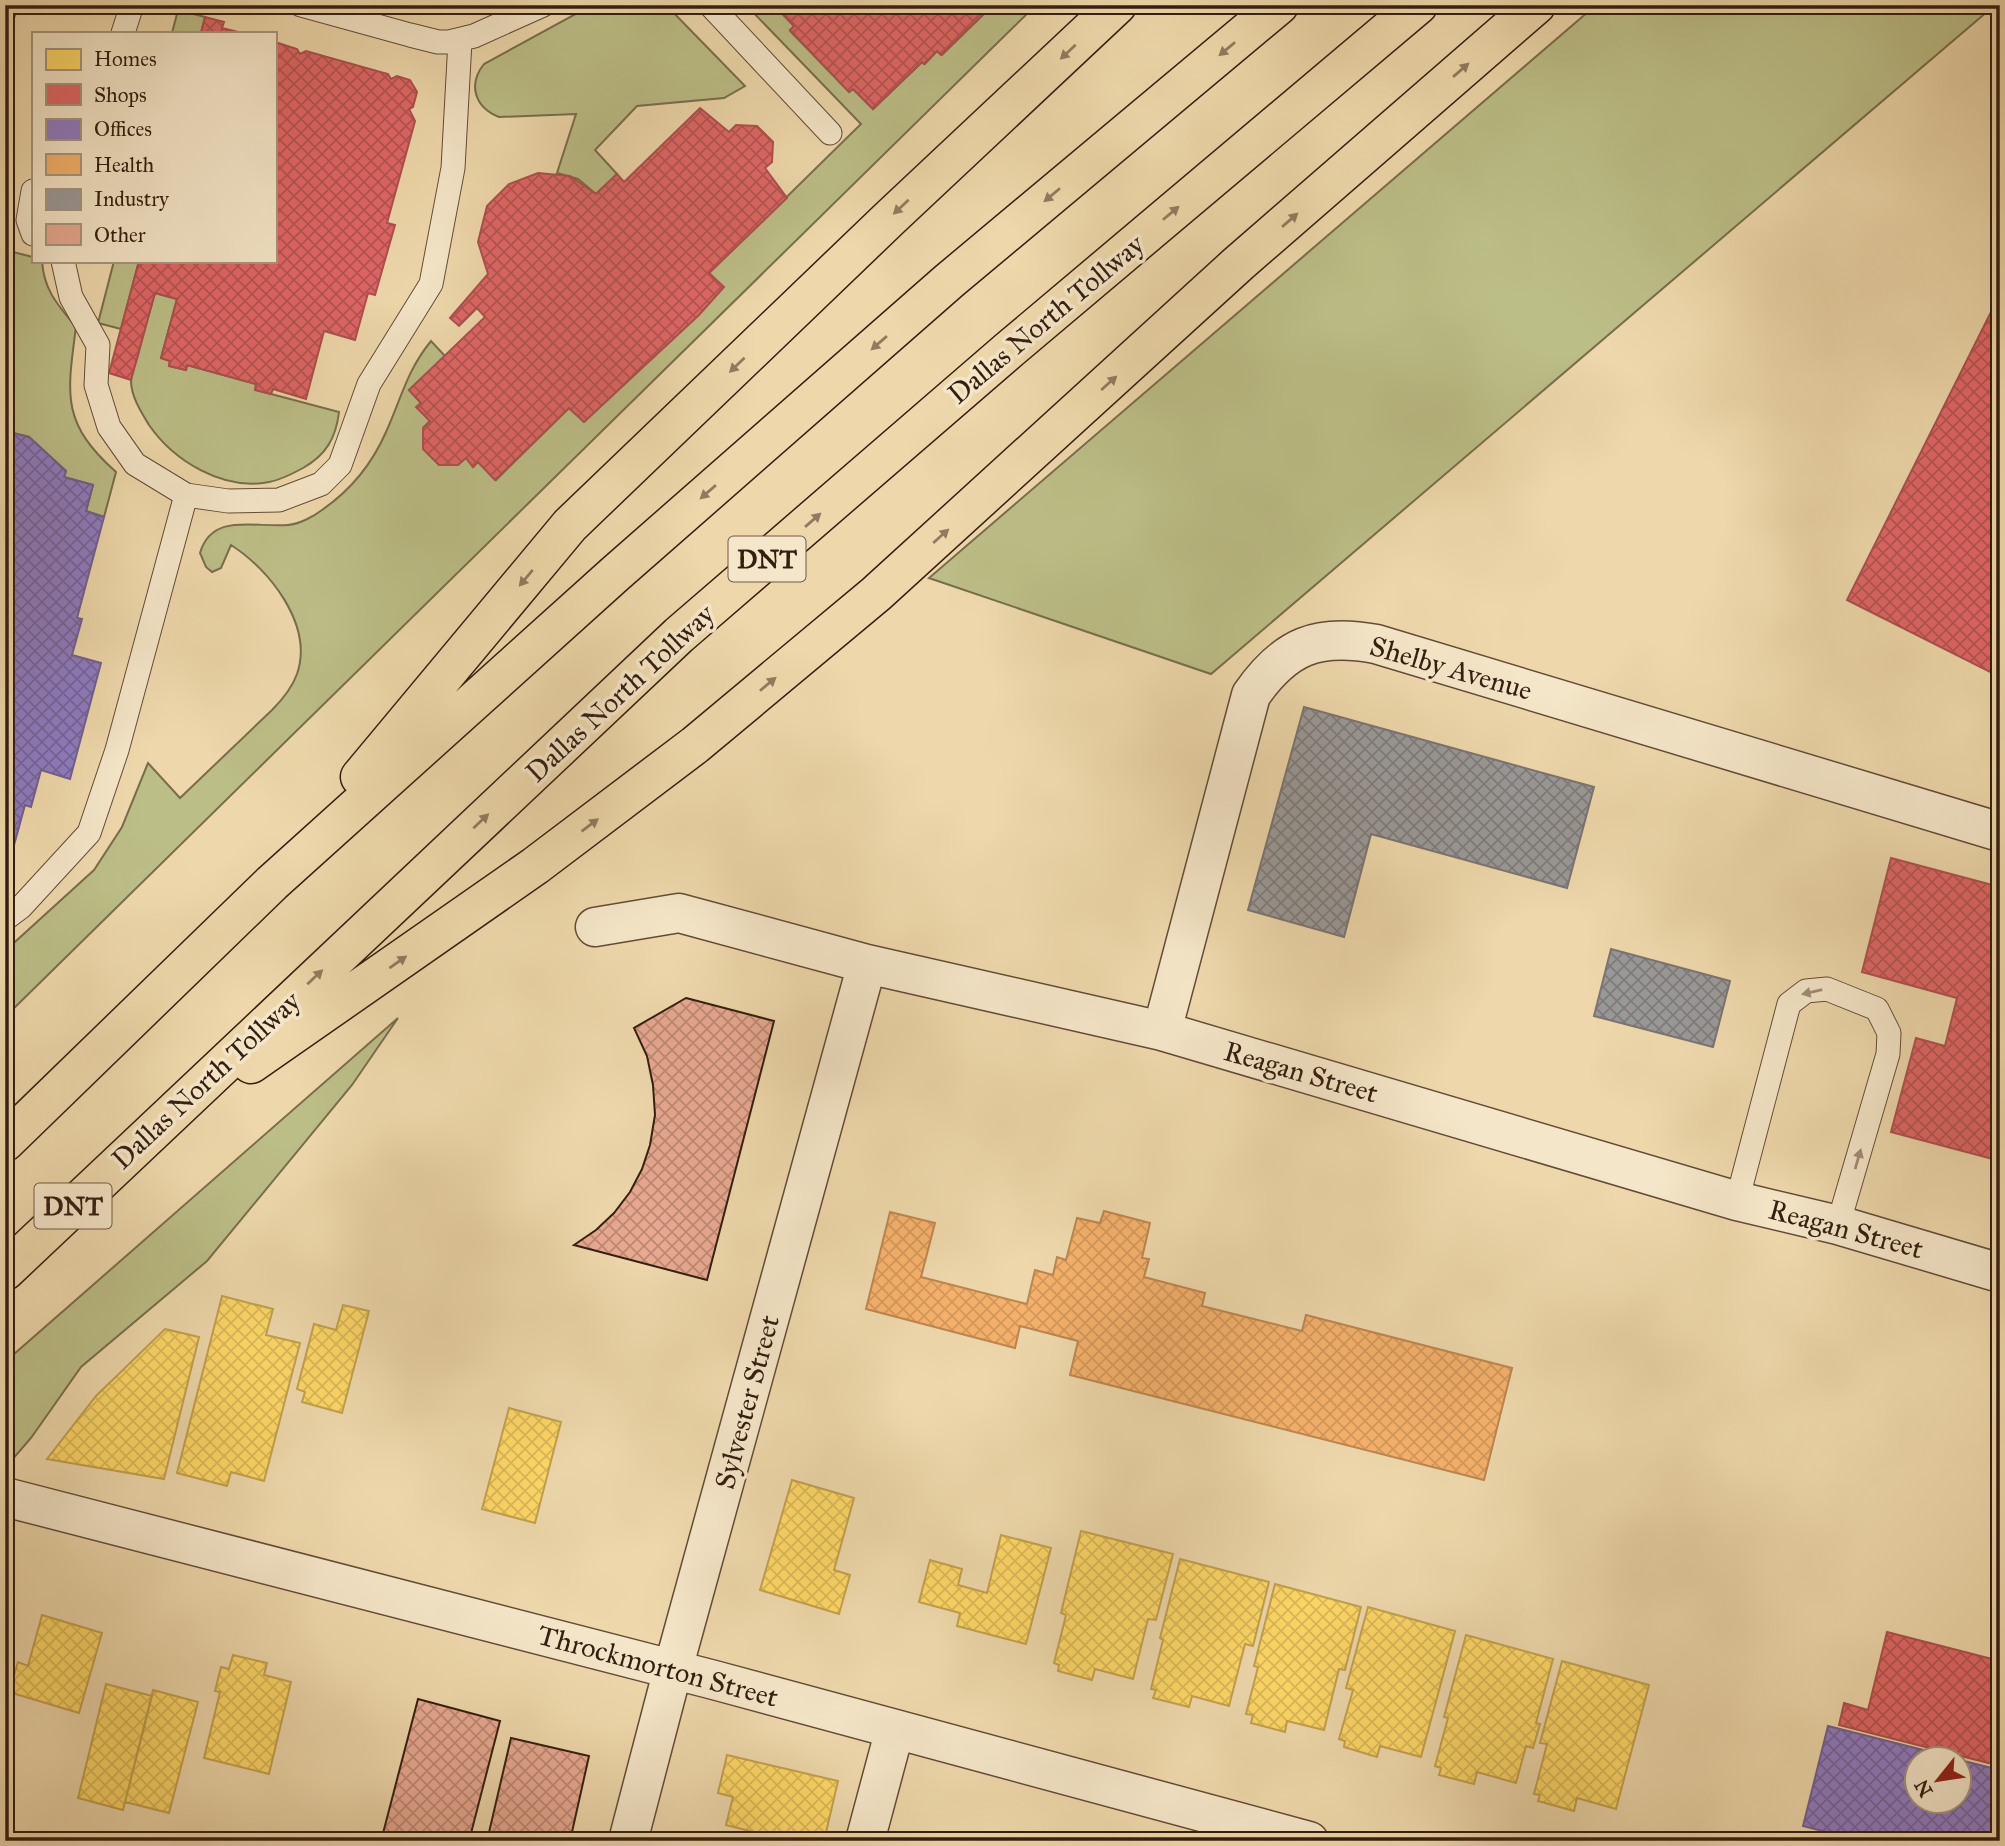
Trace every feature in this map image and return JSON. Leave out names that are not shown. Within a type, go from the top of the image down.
[{"type":"highway","points":[[272,883],[570,525],[1117,5]]},
{"type":"highway","points":[[5,1142],[272,883],[615,574],[949,281],[1279,5]]},
{"type":"highway","name":"Dallas North Tollway","points":[[5,1271],[680,635],[1010,349],[1418,5]]},
{"type":"highway","points":[[141,1141],[535,866],[695,745],[876,594],[1238,264],[1536,5]]},
{"type":"street","name":"Shelby Avenue","points":[[1162,1031],[1251,695],[1268,671],[1291,653],[1318,642],[1347,639],[1376,644],[2000,832]]},
{"type":"street","name":"Reagan Street","points":[[595,927],[679,913],[867,964],[1162,1031],[1737,1201],[1838,1225],[2000,1273]]},
{"type":"street","name":"Sylvester Street","points":[[628,1841],[867,964]]},
{"type":"street","name":"Throckmorton Street","points":[[5,1497],[895,1729],[1219,1829],[1309,1841]]},
{"type":"street","points":[[865,1841],[895,1729]]},
{"type":"lane","points":[[123,32],[131,5]]},
{"type":"lane","points":[[301,5],[432,41],[460,41],[486,32],[542,5]]},
{"type":"lane","points":[[710,5],[830,133]]},
{"type":"lane","points":[[63,262],[71,297],[98,345],[96,385],[109,428],[135,464],[186,495],[228,501],[279,500],[321,484],[340,465],[369,384],[431,284],[453,168],[460,41]]},
{"type":"lane","points":[[32,197],[28,220],[32,231]]},
{"type":"lane","points":[[5,919],[21,907],[89,833],[117,750],[186,495]]},
{"type":"lane","points":[[1737,1201],[1789,1004],[1806,991],[1827,989],[1877,1009],[1889,1033],[1888,1054],[1838,1225]]},
{"type":"green space","points":[[592,5],[666,5],[745,86],[724,98],[637,106],[595,150],[617,174],[596,194],[578,179],[557,173],[576,114],[499,117],[479,101],[475,87],[484,64]]},
{"type":"green space","points":[[746,5],[774,5],[794,26],[790,31],[849,92],[853,89],[873,109],[922,62],[925,64],[937,51],[942,55],[993,5],[1036,5],[5,1017],[5,951],[94,870],[122,827],[148,763],[180,798],[276,706],[295,679],[301,655],[299,637],[285,600],[260,568],[231,545],[221,568],[212,572],[206,567],[200,553],[206,540],[224,527],[297,523],[333,502],[360,476],[374,455],[410,374],[431,341],[445,356],[409,390],[421,403],[417,407],[430,421],[423,428],[423,448],[439,465],[466,458],[473,467],[478,462],[496,480],[569,408],[584,422],[698,315],[723,287],[709,273],[861,124]]},
{"type":"green space","points":[[1596,5],[1995,5],[1211,674],[929,578]]},
{"type":"green space","points":[[178,10],[205,17],[201,32],[172,32]]},
{"type":"green space","points":[[5,250],[32,257],[32,262],[42,262],[49,289],[76,327],[70,390],[72,407],[85,438],[116,472],[104,517],[86,511],[93,485],[64,477],[66,471],[29,437],[5,431]]},
{"type":"green space","points":[[114,262],[139,262],[121,329],[98,323]]},
{"type":"green space","points":[[155,293],[177,299],[161,358],[170,361],[169,366],[186,370],[187,365],[256,384],[256,390],[339,412],[332,438],[324,451],[291,475],[252,484],[234,482],[201,470],[159,438],[137,404],[131,381]]},
{"type":"green space","points":[[398,1018],[352,1085],[207,1261],[81,1367],[31,1438],[5,1468],[5,1362]]},
{"type":"building: Homes","points":[[222,1296],[273,1309],[266,1335],[300,1343],[264,1481],[231,1472],[227,1486],[177,1473]]},
{"type":"building: Homes","points":[[343,1305],[369,1311],[342,1413],[302,1402],[305,1392],[297,1389],[314,1324],[336,1330]]},
{"type":"building: Homes","points":[[165,1329],[199,1337],[164,1479],[47,1459],[96,1396]]},
{"type":"building: Homes","points":[[509,1408],[561,1422],[535,1523],[482,1509]]},
{"type":"building: Homes","points":[[792,1480],[854,1498],[834,1570],[850,1575],[839,1614],[760,1590]]},
{"type":"building: Homes","points":[[1081,1531],[1173,1554],[1156,1620],[1148,1619],[1133,1679],[1095,1669],[1092,1680],[1058,1671],[1059,1665],[1054,1663],[1066,1615],[1061,1613]]},
{"type":"building: Homes","points":[[1001,1535],[1051,1548],[1026,1644],[957,1626],[960,1613],[919,1602],[930,1560],[962,1569],[958,1585],[987,1593]]},
{"type":"building: Homes","points":[[1180,1559],[1269,1582],[1253,1646],[1245,1644],[1229,1706],[1192,1696],[1189,1707],[1153,1698],[1156,1690],[1151,1689],[1163,1640],[1160,1638]]},
{"type":"building: Homes","points":[[1275,1584],[1361,1607],[1345,1670],[1339,1669],[1324,1730],[1287,1721],[1285,1732],[1251,1723],[1253,1715],[1246,1714],[1258,1667],[1254,1666]]},
{"type":"building: Homes","points":[[1368,1607],[1455,1631],[1421,1757],[1380,1746],[1377,1757],[1344,1747],[1345,1741],[1339,1739],[1353,1690],[1346,1688]]},
{"type":"building: Homes","points":[[42,1615],[102,1633],[79,1713],[9,1692],[18,1662],[28,1666]]},
{"type":"building: Homes","points":[[1466,1635],[1553,1659],[1536,1723],[1540,1724],[1533,1748],[1526,1746],[1516,1783],[1477,1772],[1474,1784],[1439,1775],[1441,1768],[1435,1766],[1448,1718],[1444,1717]]},
{"type":"building: Homes","points":[[233,1655],[267,1663],[264,1675],[291,1682],[269,1774],[204,1758],[220,1692],[215,1691],[221,1667],[229,1669]]},
{"type":"building: Homes","points":[[1562,1661],[1649,1685],[1616,1809],[1577,1798],[1574,1811],[1538,1801],[1540,1795],[1534,1794],[1547,1744],[1540,1743]]},
{"type":"building: Homes","points":[[106,1684],[152,1696],[123,1810],[78,1798]]},
{"type":"building: Homes","points":[[153,1690],[198,1702],[169,1813],[125,1802]]},
{"type":"building: Homes","points":[[727,1755],[838,1781],[824,1841],[789,1841],[726,1825],[733,1797],[718,1793]]},
{"type":"building: Shops","points":[[5,5],[20,5],[13,20],[6,17],[5,20]]},
{"type":"building: Shops","points":[[774,5],[993,5],[941,55],[937,51],[924,64],[922,62],[873,109],[853,89],[849,92],[790,30],[794,26]]},
{"type":"building: Shops","points":[[205,17],[224,22],[222,28],[238,32],[201,32]]},
{"type":"building: Shops","points":[[276,42],[297,49],[300,54],[306,51],[388,74],[391,79],[397,76],[410,80],[417,92],[413,107],[409,109],[415,121],[387,223],[395,225],[375,295],[368,293],[355,340],[324,331],[306,399],[273,389],[271,394],[255,390],[256,384],[187,365],[186,370],[169,366],[170,361],[161,358],[177,299],[155,293],[131,380],[109,373],[139,262],[276,262]]},
{"type":"building: Shops","points":[[700,108],[729,132],[736,125],[757,126],[773,142],[772,162],[765,168],[787,198],[709,273],[724,287],[699,315],[584,422],[569,408],[495,480],[478,462],[473,467],[466,458],[458,465],[439,465],[423,449],[423,428],[430,421],[416,407],[421,403],[409,390],[485,317],[477,308],[459,326],[450,318],[488,274],[478,242],[487,206],[509,184],[538,173],[570,176],[596,194],[617,174],[624,182]]},
{"type":"building: Shops","points":[[2000,294],[2000,677],[1847,600]]},
{"type":"building: Shops","points":[[1891,858],[2000,887],[2000,1161],[1891,1132],[1916,1038],[1945,1046],[1957,998],[1862,972]]},
{"type":"building: Shops","points":[[1887,1632],[2000,1661],[2000,1766],[1974,1759],[1974,1744],[1914,1744],[1839,1725],[1844,1703],[1868,1710]]},
{"type":"building: Offices","points":[[5,431],[29,437],[66,471],[64,477],[93,485],[86,511],[104,517],[77,618],[82,619],[72,655],[101,663],[70,779],[41,770],[31,807],[25,805],[5,878]]},
{"type":"building: Offices","points":[[1828,1726],[1904,1745],[1904,1814],[1974,1814],[1974,1764],[2000,1770],[2000,1841],[1849,1841],[1850,1838],[1803,1826]]},
{"type":"building: Health","points":[[1104,1211],[1150,1223],[1142,1258],[1149,1259],[1144,1277],[1205,1293],[1202,1306],[1302,1331],[1306,1315],[1512,1368],[1484,1480],[1070,1375],[1078,1341],[1020,1326],[1015,1348],[866,1309],[890,1212],[935,1223],[921,1277],[1027,1304],[1035,1270],[1053,1275],[1057,1257],[1066,1260],[1077,1218],[1100,1223]]},
{"type":"building: Industry","points":[[1304,707],[1594,787],[1567,888],[1371,834],[1344,937],[1248,910]]},
{"type":"building: Industry","points":[[1611,949],[1730,981],[1713,1047],[1594,1016]]},
{"type":"building: Other","points":[[686,998],[774,1021],[707,1280],[574,1245],[614,1213],[630,1192],[650,1145],[655,1115],[653,1085],[647,1056],[634,1028]]},
{"type":"building: Other","points":[[418,1699],[500,1721],[469,1841],[381,1841]]},
{"type":"building: Other","points":[[511,1738],[589,1756],[570,1841],[487,1841]]}]
